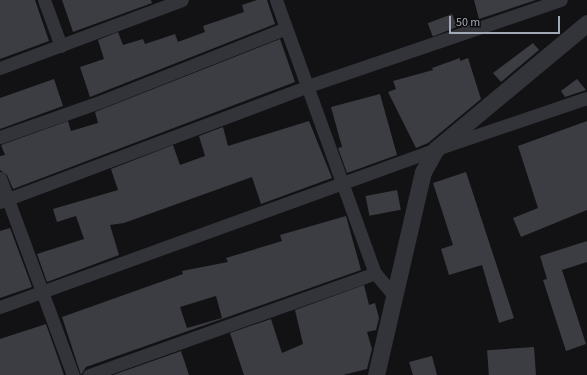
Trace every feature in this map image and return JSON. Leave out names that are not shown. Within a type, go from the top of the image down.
[{"type":"street","points":[[44,0],[60,46]]},
{"type":"street","points":[[0,68],[60,46],[166,3],[182,0]]},
{"type":"street","points":[[276,0],[284,29],[308,86],[341,184],[375,273],[394,296]]},
{"type":"street","points":[[4,200],[308,86],[561,0]]},
{"type":"street","points":[[374,374],[423,172],[436,149],[587,24]]},
{"type":"street","points":[[0,137],[102,101],[284,29]]},
{"type":"street","points":[[0,307],[41,290],[436,149],[587,98]]},
{"type":"street","points":[[0,178],[4,200],[41,290],[73,375]]},
{"type":"street","points":[[89,375],[375,273]]},
{"type":"building","points":[[0,0],[35,0],[49,41],[0,59]]},
{"type":"building","points":[[62,0],[151,0],[152,3],[73,32]]},
{"type":"building","points":[[257,0],[267,0],[275,24],[90,97],[80,67],[104,59],[98,40],[118,32],[123,45],[143,39],[145,44],[175,34],[178,42],[205,32],[203,26],[244,12],[242,5]]},
{"type":"building","points":[[474,0],[536,0],[479,19]]},
{"type":"building","points":[[452,14],[457,27],[433,36],[428,23]]},
{"type":"building","points":[[280,39],[295,82],[13,189],[7,175],[0,170],[0,156],[5,155],[1,145],[68,121],[71,131],[98,123],[95,112]]},
{"type":"building","points":[[533,43],[539,50],[501,82],[493,73]]},
{"type":"building","points":[[460,58],[460,61],[468,58],[481,99],[428,143],[416,148],[388,92],[396,89],[393,81],[433,70],[432,68]]},
{"type":"building","points":[[54,79],[63,106],[0,129],[0,98]]},
{"type":"building","points":[[577,79],[586,90],[565,97],[561,91]]},
{"type":"building","points":[[380,94],[397,155],[347,173],[338,148],[342,147],[331,107]]},
{"type":"building","points":[[309,121],[332,178],[261,204],[252,177],[124,223],[110,225],[119,255],[47,282],[37,254],[84,239],[76,216],[57,222],[53,209],[118,190],[111,169],[173,145],[180,165],[205,156],[199,136],[223,127],[228,146]]},
{"type":"building","points":[[587,121],[587,210],[521,237],[513,218],[538,208],[518,146]]},
{"type":"building","points":[[466,172],[514,318],[499,323],[482,265],[449,275],[441,249],[453,245],[433,183]]},
{"type":"building","points":[[397,190],[401,210],[369,216],[366,196]]},
{"type":"building","points":[[346,216],[361,270],[86,367],[81,375],[62,317],[183,274],[182,271],[228,262],[226,258],[282,241],[280,235]],"holes":[[[216,296],[222,318],[187,328],[180,307]]]},
{"type":"building","points":[[10,228],[32,287],[0,298],[0,231]]},
{"type":"building","points":[[587,241],[587,262],[562,270],[586,344],[566,351],[543,280],[547,279],[540,256]]},
{"type":"building","points":[[364,285],[369,305],[375,303],[379,318],[376,330],[367,332],[372,349],[367,369],[343,375],[244,375],[230,333],[271,319],[282,353],[303,344],[295,310]]},
{"type":"building","points":[[46,324],[64,375],[0,375],[0,339]]},
{"type":"building","points":[[534,347],[536,375],[489,375],[487,350]]},
{"type":"building","points":[[181,351],[189,375],[113,375]]},
{"type":"building","points":[[432,356],[437,375],[413,375],[409,362]]}]
